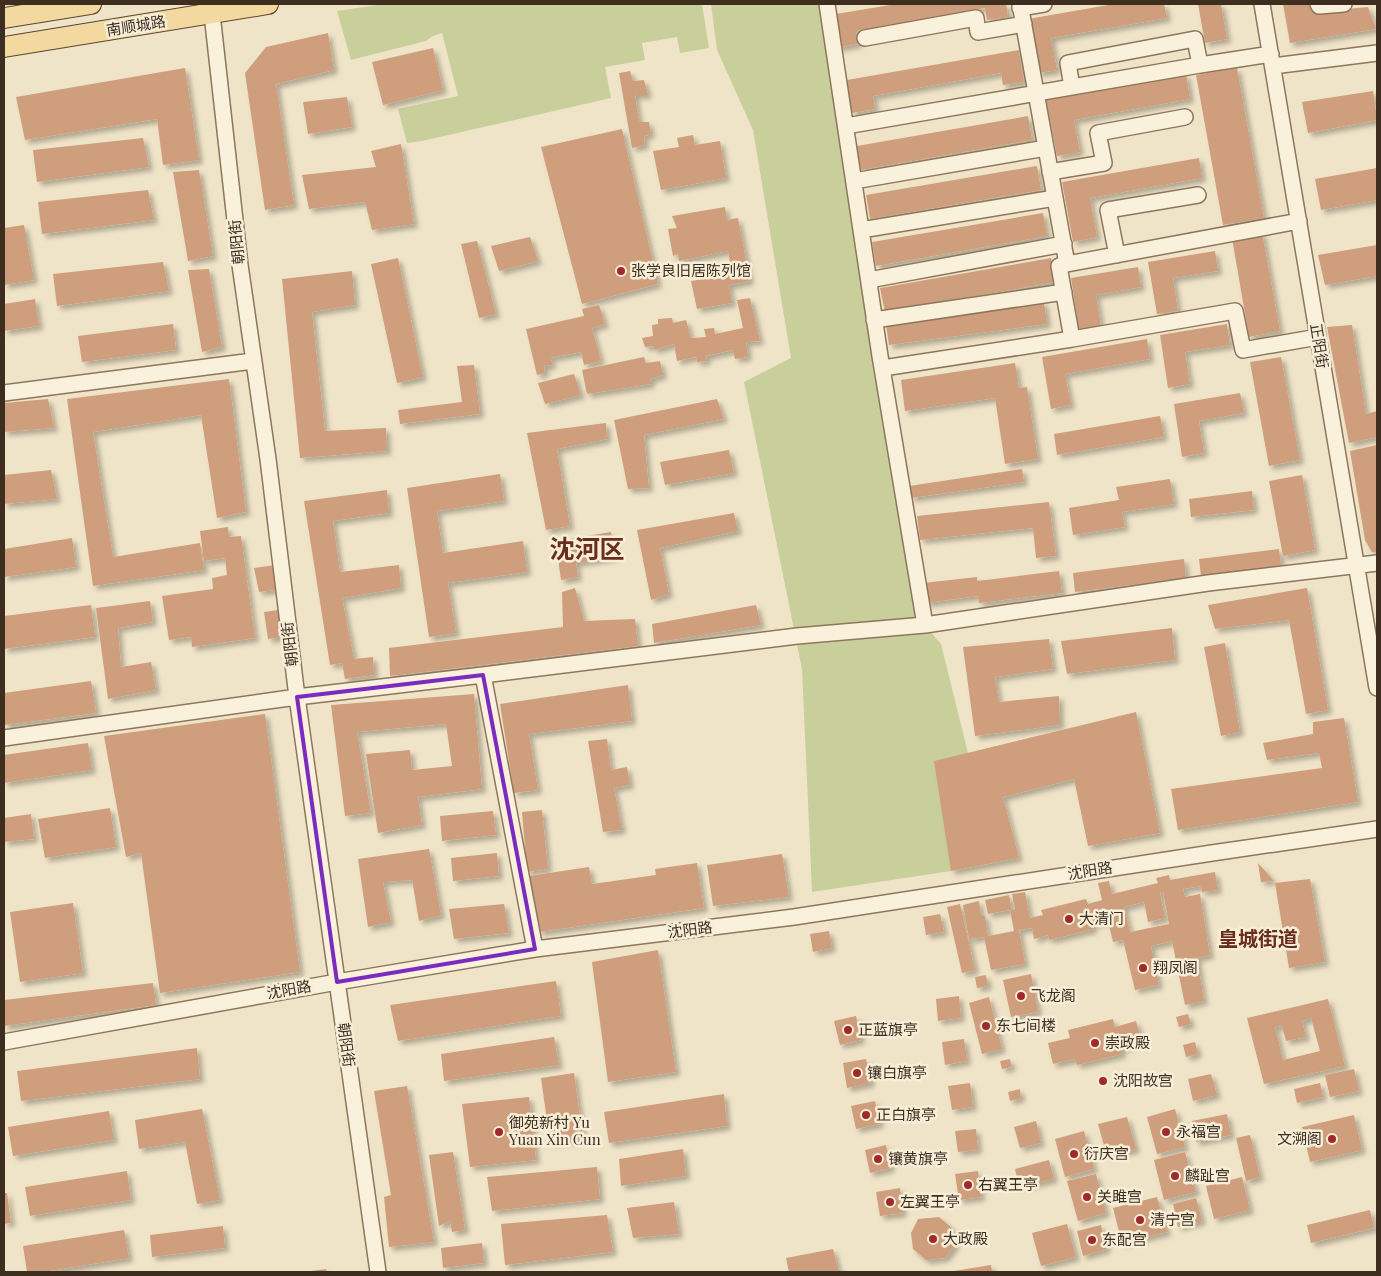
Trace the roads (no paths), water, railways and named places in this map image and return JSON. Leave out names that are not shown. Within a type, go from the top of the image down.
[{"type":"main road","points":[[4,18],[92,4]]},
{"type":"main road","name":"南顺城路","points":[[4,47],[211,7],[268,4]]},
{"type":"street","points":[[827,4],[874,320],[925,625]]},
{"type":"street","points":[[1044,4],[1020,6],[1067,264]]},
{"type":"street","name":"正阳街","points":[[1262,4],[1377,688]]},
{"type":"street","points":[[1318,4],[1319,6],[1344,4]]},
{"type":"street","name":"朝阳街","points":[[211,7],[240,265],[268,459],[297,697],[378,1272]]},
{"type":"street","points":[[865,38],[976,18],[978,32],[1024,24]]},
{"type":"street","points":[[1072,87],[1068,63],[1195,39],[1200,66]]},
{"type":"street","points":[[846,126],[1200,66],[1377,53]]},
{"type":"street","points":[[1050,172],[1104,163],[1098,132],[1185,116]]},
{"type":"street","points":[[854,181],[1046,148]]},
{"type":"street","points":[[1117,255],[1108,210],[1198,195]]},
{"type":"street","points":[[861,230],[1055,198]]},
{"type":"street","points":[[1072,339],[1059,266],[1299,221]]},
{"type":"street","points":[[869,280],[1064,244]]},
{"type":"street","points":[[874,320],[1064,292]]},
{"type":"street","points":[[882,368],[1072,339],[1235,311],[1243,350],[1318,337]]},
{"type":"street","points":[[4,393],[254,361]]},
{"type":"street","points":[[4,738],[297,697],[796,636],[925,625],[1208,582],[1377,563]]},
{"type":"street","points":[[483,675],[535,949]]},
{"type":"street","name":"沈阳路","points":[[4,1042],[337,982],[535,949],[794,917],[1377,829]]},
{"type":"place","name":"张学良旧居陈列馆","points":[[621,271]]},
{"type":"place","name":"大清门","points":[[1069,919]]},
{"type":"place","name":"翔凤阁","points":[[1143,968]]},
{"type":"place","name":"飞龙阁","points":[[1021,996]]},
{"type":"place","name":"东七间楼","points":[[986,1026]]},
{"type":"place","name":"正蓝旗亭","points":[[848,1030]]},
{"type":"place","name":"崇政殿","points":[[1095,1043]]},
{"type":"place","name":"镶白旗亭","points":[[857,1073]]},
{"type":"place","name":"沈阳故宫","points":[[1103,1081]]},
{"type":"place","name":"正白旗亭","points":[[866,1115]]},
{"type":"place","name":"御苑新村 Yu Yuan Xin Cun","points":[[499,1132]]},
{"type":"place","name":"永福宫","points":[[1166,1132]]},
{"type":"place","name":"文溯阁","points":[[1332,1139]]},
{"type":"place","name":"衍庆宫","points":[[1074,1154]]},
{"type":"place","name":"镶黄旗亭","points":[[878,1159]]},
{"type":"place","name":"麟趾宫","points":[[1175,1176]]},
{"type":"place","name":"右翼王亭","points":[[968,1185]]},
{"type":"place","name":"关雎宫","points":[[1087,1197]]},
{"type":"place","name":"左翼王亭","points":[[890,1202]]},
{"type":"place","name":"清宁宫","points":[[1140,1220]]},
{"type":"place","name":"大政殿","points":[[933,1239]]},
{"type":"place","name":"东配宫","points":[[1092,1240]]},
{"type":"district","name":"沈河区","points":[[587,549]]},
{"type":"district","name":"皇城街道","points":[[1258,939]]}]
